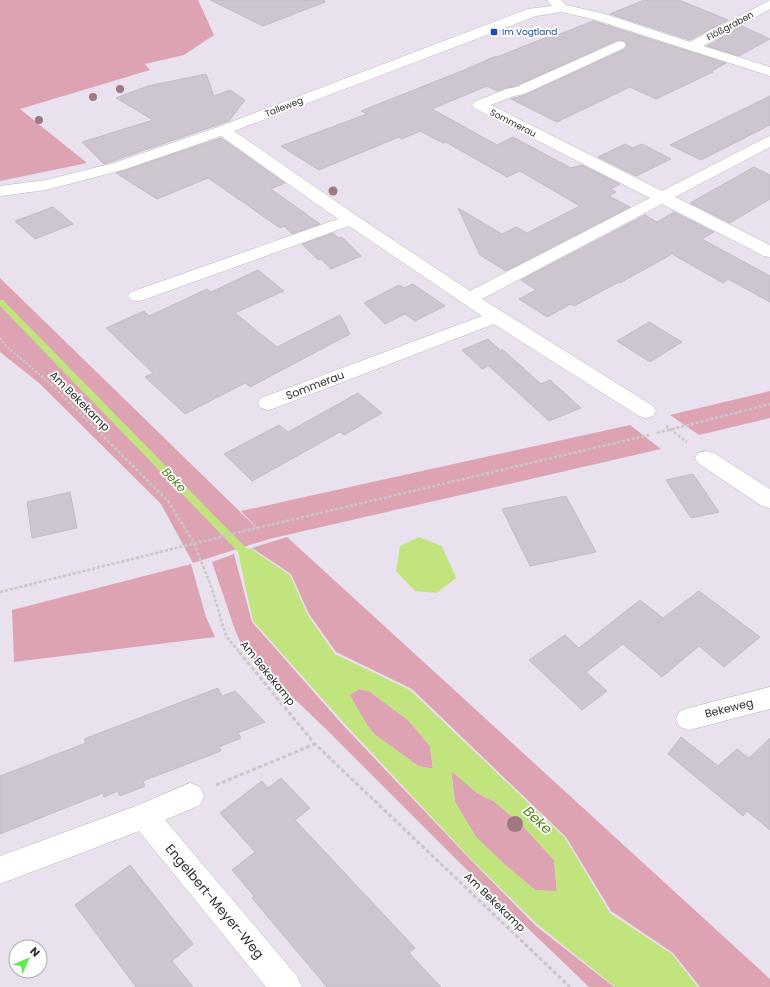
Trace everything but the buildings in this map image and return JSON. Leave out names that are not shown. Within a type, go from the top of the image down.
[{"type":"street","points":[[558,4],[600,16],[770,72]]},
{"type":"street","name":"Talleweg","points":[[0,190],[46,185],[120,166],[223,130],[533,12],[558,4]]},
{"type":"street","name":"Flößgraben","points":[[691,47],[770,4]]},
{"type":"street","name":"Sommerau","points":[[619,45],[519,91],[511,92],[479,105],[770,252]]},
{"type":"street","points":[[223,130],[351,220],[496,317],[646,411]]},
{"type":"street","points":[[470,299],[770,141]]},
{"type":"street","points":[[137,296],[351,220]]},
{"type":"street","name":"Sommerau","points":[[268,403],[496,317]]},
{"type":"street","points":[[706,458],[770,500]]},
{"type":"street","name":"Bekeweg","points":[[688,719],[770,698]]},
{"type":"street","points":[[0,870],[144,816],[190,796]]},
{"type":"street","name":"Engelbert-Meyer-Weg","points":[[144,816],[286,987]]},
{"type":"path","name":"Am Bekekamp","points":[[0,338],[6,346],[46,379],[168,501],[194,544],[212,589],[226,636],[315,744],[570,987]]},
{"type":"path","points":[[0,592],[248,530],[671,430],[770,404]]},
{"type":"path","points":[[190,796],[315,744]]},
{"type":"shaded area","points":[[0,0],[198,0],[214,35],[184,55],[145,64],[150,70],[20,109],[87,163],[0,181]]},
{"type":"shaded area","points":[[0,278],[264,535],[241,511],[630,425],[661,449],[269,539],[193,563],[161,504],[39,383],[0,352]]},
{"type":"shaded area","points":[[770,391],[770,418],[699,435],[670,415]]},
{"type":"shaded area","points":[[287,537],[770,979],[770,987],[700,987],[673,953],[611,911],[566,837],[412,689],[336,652],[309,614],[291,574],[252,548]]},
{"type":"shaded area","points":[[234,554],[252,622],[342,724],[468,857],[536,926],[614,987],[589,987],[461,864],[329,732],[258,664],[242,646],[235,630],[212,562]]},
{"type":"shaded area","points":[[191,564],[206,617],[215,637],[14,662],[12,610]]},
{"type":"shaded area","points":[[359,689],[369,691],[408,720],[430,746],[433,769],[418,766],[374,734],[349,695]]},
{"type":"shaded area","points":[[451,770],[477,793],[495,802],[524,827],[554,860],[557,892],[535,890],[504,864],[476,837],[455,802]]},
{"type":"water","points":[[419,537],[442,546],[456,578],[437,593],[415,591],[396,571],[400,546]]},
{"type":"water","points":[[250,548],[290,575],[307,614],[335,654],[410,690],[565,838],[610,913],[672,954],[698,987],[615,987],[537,924],[469,857],[344,723],[253,621],[238,552]],"holes":[[[359,689],[369,691],[408,720],[430,746],[433,769],[418,766],[374,734],[367,725],[350,695]],[[451,771],[477,793],[495,802],[524,827],[554,860],[557,891],[535,890],[504,864],[476,837],[455,802]]]},
{"type":"waterway","name":"Beke","points":[[0,302],[251,559]]},
{"type":"place","name":"Im Vogtland","points":[[494,32]]}]
